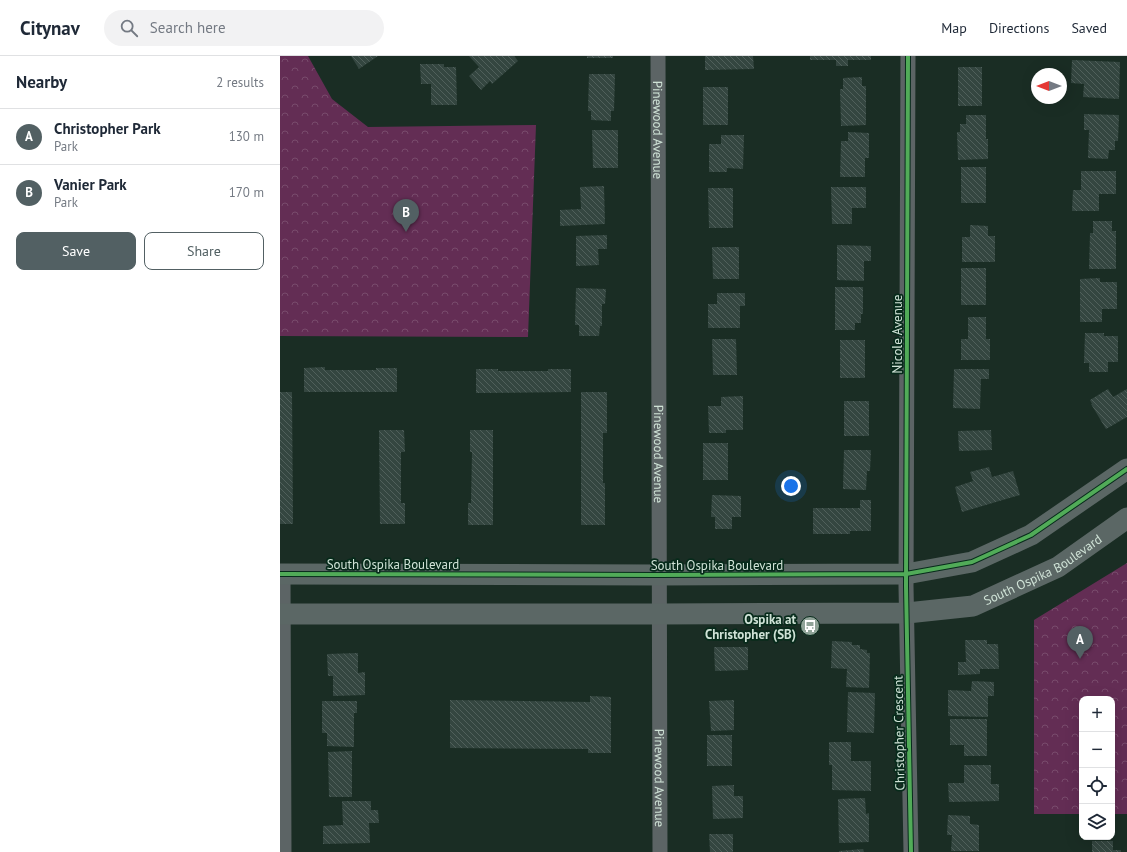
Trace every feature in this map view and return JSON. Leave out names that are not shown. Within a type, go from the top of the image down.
[{"type":"main road","name":"South Ospika Boulevard","points":[[282,574],[906,574],[972,562],[1031,535],[1127,469]]},
{"type":"main road","name":"South Ospika Boulevard","points":[[282,614],[907,613],[973,606],[1058,567],[1127,518]]},
{"type":"street","name":"Pinewood Avenue","points":[[658,56],[660,852]]},
{"type":"street","name":"Nicole Avenue","points":[[907,613],[908,56]]},
{"type":"street","points":[[282,574],[284,852]]},
{"type":"street","name":"Christopher Crescent","points":[[907,613],[911,852]]},
{"type":"green space","points":[[280,56],[308,56],[332,99],[368,127],[536,125],[528,337],[280,336]]},
{"type":"green space","points":[[1127,563],[1127,814],[1115,814],[1115,696],[1079,696],[1079,814],[1034,814],[1034,620]]},
{"type":"building","points":[[351,56],[378,56],[359,69]]},
{"type":"building","points":[[469,56],[514,56],[518,61],[492,84],[490,81],[481,90],[469,76],[479,67]]},
{"type":"building","points":[[587,56],[613,56],[613,58],[587,58]]},
{"type":"building","points":[[705,56],[753,56],[754,69],[705,70]]},
{"type":"building","points":[[810,56],[871,56],[871,60],[848,60],[848,66],[836,66],[836,60],[810,60]]},
{"type":"building","points":[[1072,60],[1120,62],[1119,99],[1083,97],[1084,84],[1071,83]]},
{"type":"building","points":[[420,64],[444,64],[444,67],[456,67],[457,105],[431,105],[431,84],[421,84]]},
{"type":"building","points":[[958,67],[982,67],[982,106],[958,106]]},
{"type":"building","points":[[589,74],[615,74],[614,111],[611,111],[611,121],[591,120],[591,111],[588,111]]},
{"type":"building","points":[[862,77],[862,86],[866,86],[866,125],[841,126],[840,89],[843,89],[843,78]]},
{"type":"building","points":[[703,87],[728,87],[728,125],[703,125]]},
{"type":"building","points":[[1084,114],[1119,115],[1118,141],[1115,141],[1115,150],[1109,150],[1108,159],[1088,158],[1089,130],[1084,130]]},
{"type":"building","points":[[966,115],[986,115],[988,159],[958,160],[957,132],[960,132],[960,124],[966,124]]},
{"type":"building","points":[[592,130],[618,130],[618,168],[593,168]]},
{"type":"building","points":[[848,132],[869,133],[869,158],[865,158],[865,177],[840,177],[841,141],[848,141]]},
{"type":"building","points":[[721,135],[744,135],[743,169],[727,168],[727,172],[709,172],[709,144],[721,144]]},
{"type":"building","points":[[961,167],[986,167],[986,203],[961,203]]},
{"type":"building","points":[[1081,171],[1116,171],[1116,194],[1099,194],[1099,211],[1072,211],[1073,190],[1081,190]]},
{"type":"building","points":[[604,186],[605,224],[560,226],[560,210],[581,209],[580,187]]},
{"type":"building","points":[[831,187],[866,187],[866,208],[852,208],[852,224],[832,224]]},
{"type":"building","points":[[708,188],[733,188],[733,228],[709,228]]},
{"type":"building","points":[[1093,221],[1112,221],[1112,231],[1116,231],[1116,269],[1089,269],[1090,233],[1093,233]]},
{"type":"building","points":[[970,225],[988,226],[988,236],[995,236],[995,262],[962,262],[962,237],[970,237]]},
{"type":"building","points":[[607,235],[607,249],[598,249],[599,265],[576,266],[576,236]]},
{"type":"building","points":[[837,245],[871,246],[871,261],[864,261],[864,281],[837,280]]},
{"type":"building","points":[[712,247],[739,247],[739,279],[713,279]]},
{"type":"building","points":[[961,268],[986,268],[986,305],[961,305]]},
{"type":"building","points":[[1100,278],[1100,282],[1117,282],[1117,309],[1102,309],[1102,322],[1080,322],[1080,279]]},
{"type":"building","points":[[835,287],[863,287],[863,314],[861,314],[861,323],[855,323],[855,330],[835,330]]},
{"type":"building","points":[[576,288],[606,289],[605,304],[602,304],[602,326],[600,326],[599,336],[579,336],[579,325],[575,325]]},
{"type":"building","points":[[717,293],[745,293],[745,306],[740,306],[740,328],[708,328],[708,304],[717,304]]},
{"type":"building","points":[[968,317],[986,317],[986,339],[990,339],[990,360],[961,360],[961,339],[968,339]]},
{"type":"building","points":[[1085,333],[1104,333],[1104,336],[1118,336],[1118,362],[1108,362],[1108,372],[1089,372],[1089,363],[1084,363]]},
{"type":"building","points":[[712,339],[736,339],[737,375],[713,375]]},
{"type":"building","points":[[840,340],[865,340],[865,378],[840,378]]},
{"type":"building","points":[[325,367],[325,370],[376,370],[376,368],[397,368],[397,392],[304,392],[304,368]]},
{"type":"building","points":[[476,369],[498,369],[498,371],[548,371],[548,369],[571,369],[571,392],[476,393]]},
{"type":"building","points":[[954,369],[989,369],[989,379],[981,379],[980,409],[953,408]]},
{"type":"building","points":[[1108,389],[1113,397],[1127,389],[1127,417],[1106,429],[1090,400]]},
{"type":"building","points":[[280,392],[292,392],[293,524],[280,524]]},
{"type":"building","points":[[581,392],[607,392],[607,433],[603,433],[605,525],[581,525]]},
{"type":"building","points":[[743,396],[743,430],[726,430],[726,433],[709,433],[708,406],[721,406],[721,397]]},
{"type":"building","points":[[844,401],[869,401],[869,436],[844,436]]},
{"type":"building","points":[[379,430],[404,430],[405,452],[401,452],[401,503],[405,503],[405,524],[380,524]]},
{"type":"building","points":[[470,430],[493,430],[493,525],[468,525],[468,503],[471,503],[472,452],[470,452]]},
{"type":"building","points":[[991,430],[992,450],[959,451],[958,431]]},
{"type":"building","points":[[703,443],[728,443],[728,480],[703,480]]},
{"type":"building","points":[[844,450],[871,450],[870,471],[867,471],[866,490],[843,489]]},
{"type":"building","points":[[989,467],[992,477],[1013,471],[1020,495],[962,512],[955,487],[973,481],[970,472]]},
{"type":"building","points":[[712,495],[741,496],[741,517],[732,517],[732,529],[715,529],[715,517],[711,517]]},
{"type":"building","points":[[860,500],[871,500],[871,531],[850,531],[850,534],[813,534],[813,508],[860,508]]},
{"type":"building","points":[[965,640],[987,640],[987,644],[998,644],[999,669],[980,669],[980,674],[958,675],[958,662],[966,662]]},
{"type":"building","points":[[832,641],[852,642],[852,645],[860,645],[860,649],[867,650],[867,653],[870,653],[869,688],[846,687],[847,669],[831,668]]},
{"type":"building","points":[[714,647],[748,647],[748,670],[715,671]]},
{"type":"building","points":[[358,653],[358,673],[365,672],[365,695],[333,696],[333,676],[328,676],[327,654]]},
{"type":"building","points":[[972,681],[994,682],[994,696],[988,696],[988,717],[948,716],[948,690],[971,691]]},
{"type":"building","points":[[848,692],[875,693],[874,733],[847,732]]},
{"type":"building","points":[[590,696],[611,697],[611,753],[588,753],[588,749],[450,748],[450,700],[590,702]]},
{"type":"building","points":[[734,700],[734,730],[711,731],[709,701]]},
{"type":"building","points":[[322,701],[357,701],[357,713],[354,713],[354,747],[327,746],[327,733],[322,733]]},
{"type":"building","points":[[950,719],[987,719],[987,756],[964,756],[964,745],[950,745]]},
{"type":"building","points":[[707,735],[732,735],[732,766],[707,766]]},
{"type":"building","points":[[829,742],[851,742],[851,761],[871,761],[871,791],[832,790],[832,765],[829,765]]},
{"type":"building","points":[[352,751],[352,797],[329,797],[328,752]]},
{"type":"building","points":[[964,765],[991,765],[991,784],[999,784],[999,801],[949,802],[948,783],[964,783]]},
{"type":"building","points":[[734,785],[734,796],[743,796],[743,818],[713,819],[712,786]]},
{"type":"building","points":[[865,798],[866,814],[869,813],[869,842],[839,843],[838,799]]},
{"type":"building","points":[[342,801],[371,801],[371,810],[378,810],[379,823],[369,823],[370,843],[323,844],[323,826],[343,825]]},
{"type":"building","points":[[948,815],[970,816],[970,824],[979,825],[979,851],[951,851],[952,835],[947,835]]},
{"type":"building","points":[[709,834],[733,834],[733,852],[710,852]]},
{"type":"building","points":[[1092,841],[1113,841],[1113,850],[1121,850],[1121,852],[1092,852]]},
{"type":"building","points":[[863,849],[864,852],[839,852],[839,851]]},
{"type":"cycle path","points":[[908,56],[906,586],[911,852]]},
{"type":"cycle path","points":[[280,574],[906,574],[972,562],[1031,535],[1127,469]]},
{"type":"place","name":"Vanier Park","points":[[406,232]]},
{"type":"place","name":"Ospika at Christopher (SB)","points":[[810,626]]},
{"type":"place","name":"Christopher Park","points":[[1080,659]]}]
